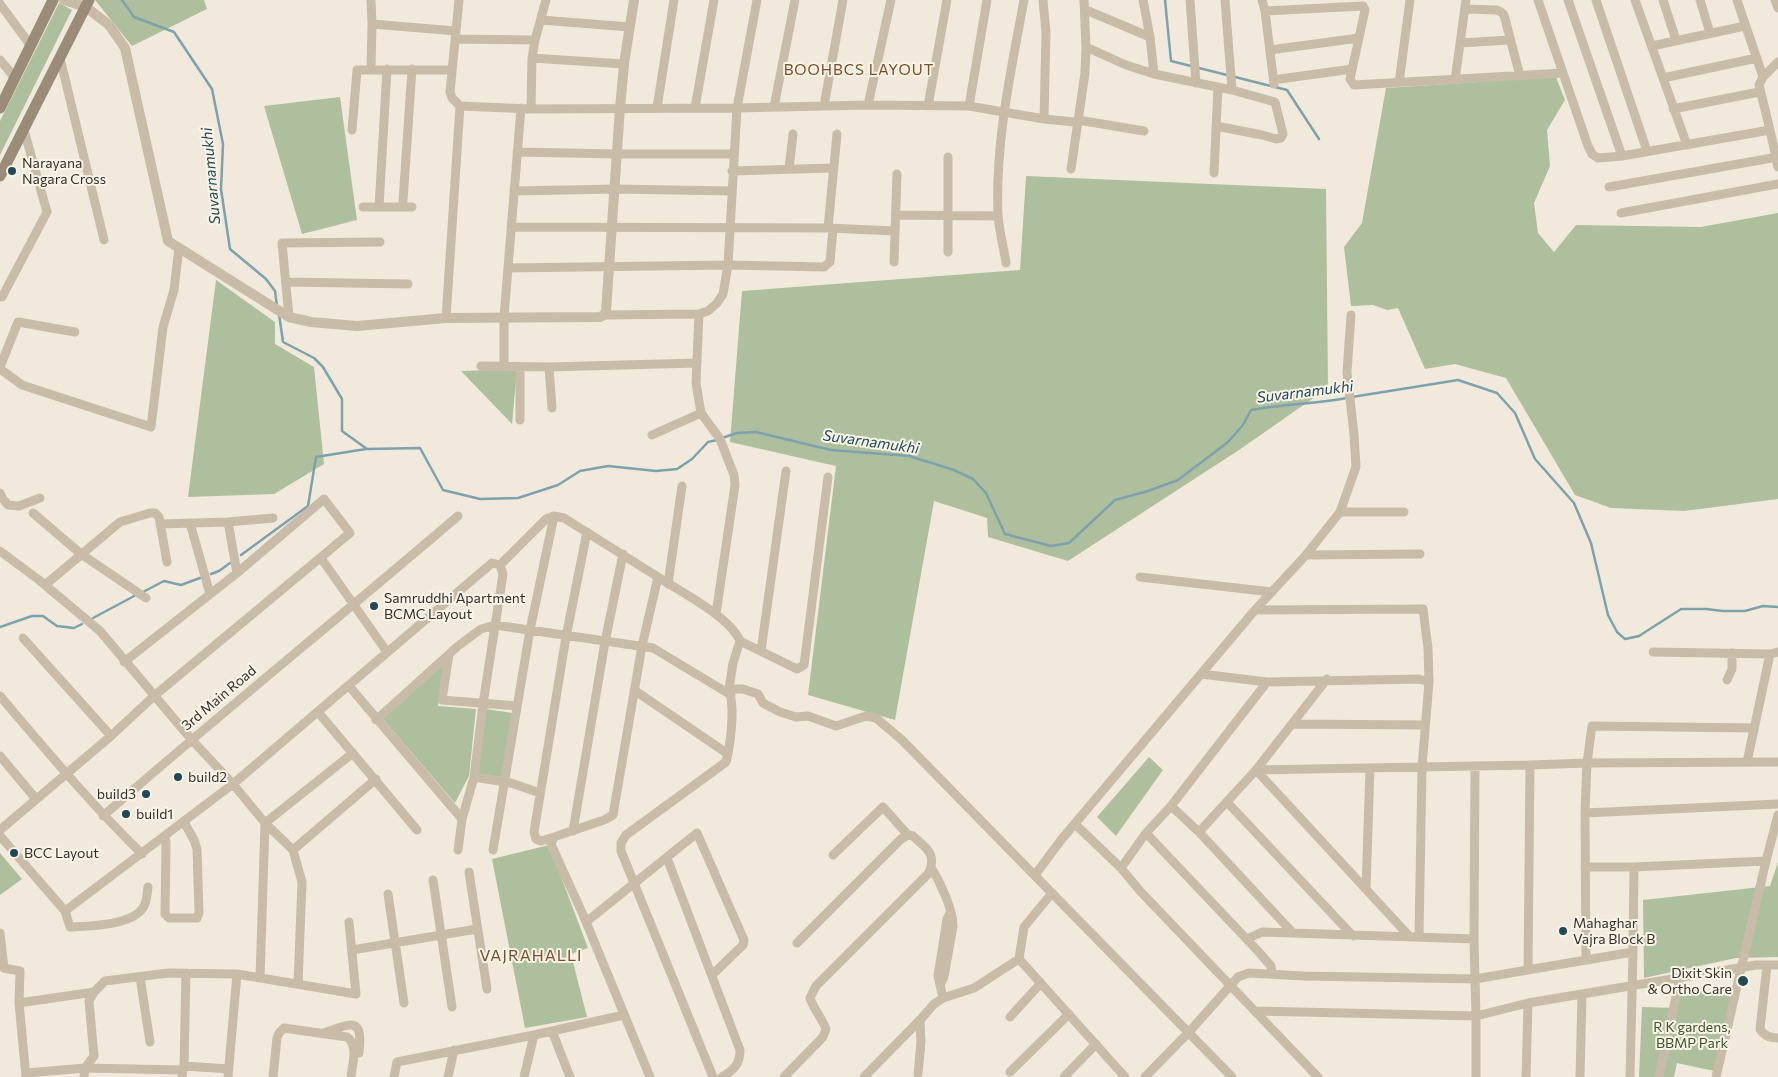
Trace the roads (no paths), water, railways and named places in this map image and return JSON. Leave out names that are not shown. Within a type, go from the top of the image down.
[{"type":"main road","points":[[0,108],[54,0]]},
{"type":"main road","points":[[0,176],[87,4]]},
{"type":"street","points":[[64,0],[87,4],[109,25],[125,48],[168,241],[289,317],[311,322],[357,326],[446,318],[600,317],[604,315],[699,314],[708,311],[723,294],[728,265],[737,108],[757,0]]},
{"type":"street","points":[[371,0],[371,70]]},
{"type":"street","points":[[459,0],[450,92],[452,98],[460,106],[521,108],[969,106],[1044,119],[1074,122],[1078,120],[1144,131]]},
{"type":"street","points":[[530,108],[532,58],[546,0]]},
{"type":"street","points":[[604,315],[606,311],[616,189],[624,64],[634,0]]},
{"type":"street","points":[[657,108],[674,0]]},
{"type":"street","points":[[695,108],[714,0]]},
{"type":"street","points":[[774,107],[795,0]]},
{"type":"street","points":[[824,106],[843,0]]},
{"type":"street","points":[[868,105],[890,0]]},
{"type":"street","points":[[928,106],[947,0]]},
{"type":"street","points":[[969,106],[987,0]]},
{"type":"street","points":[[1006,263],[998,216],[998,163],[1004,112],[1024,0]]},
{"type":"street","points":[[1042,0],[1046,33],[1044,119]]},
{"type":"street","points":[[1070,169],[1085,73],[1086,10],[1084,0]]},
{"type":"street","points":[[1143,0],[1154,74]]},
{"type":"street","points":[[1190,0],[1196,83]]},
{"type":"street","points":[[1225,0],[1232,90]]},
{"type":"street","points":[[1262,0],[1277,81],[1352,69]]},
{"type":"street","points":[[1399,83],[1410,0]]},
{"type":"street","points":[[1538,0],[1588,146],[1592,154],[1598,158],[1647,152],[1770,130]]},
{"type":"street","points":[[1568,0],[1622,156]]},
{"type":"street","points":[[1596,0],[1647,152]]},
{"type":"street","points":[[1635,0],[1687,145]]},
{"type":"street","points":[[1663,0],[1676,40]]},
{"type":"street","points":[[1700,0],[1710,33]]},
{"type":"street","points":[[1737,0],[1763,77]]},
{"type":"street","points":[[1776,0],[1778,8]]},
{"type":"street","points":[[0,4],[31,46]]},
{"type":"street","points":[[1455,80],[1465,5],[1497,10],[1504,15],[1520,76]]},
{"type":"street","points":[[1265,12],[1363,6],[1365,10],[1350,79],[1354,85],[1563,73]]},
{"type":"street","points":[[1086,10],[1150,37]]},
{"type":"street","points":[[541,20],[630,27]]},
{"type":"street","points":[[372,24],[456,35],[535,40]]},
{"type":"street","points":[[1652,46],[1745,26]]},
{"type":"street","points":[[1270,50],[1359,38]]},
{"type":"street","points":[[1460,44],[1510,40]]},
{"type":"street","points":[[1086,47],[1126,65],[1154,74],[1232,90],[1275,102],[1283,134],[1281,138],[1276,139],[1262,134],[1216,126]]},
{"type":"street","points":[[60,58],[104,240]]},
{"type":"street","points":[[532,58],[624,64]]},
{"type":"street","points":[[1663,78],[1757,58]]},
{"type":"street","points":[[0,60],[15,78]]},
{"type":"street","points":[[1609,187],[1777,161],[1759,92],[1759,85],[1763,77],[1778,62]]},
{"type":"street","points":[[379,207],[387,69]]},
{"type":"street","points":[[403,201],[412,69]]},
{"type":"street","points":[[352,130],[356,70],[452,70]]},
{"type":"street","points":[[1214,173],[1218,87]]},
{"type":"street","points":[[1673,109],[1759,92]]},
{"type":"street","points":[[446,318],[460,106]]},
{"type":"street","points":[[504,366],[504,317],[521,108]]},
{"type":"street","points":[[0,297],[2,297],[47,212],[24,130]]},
{"type":"street","points":[[789,169],[793,134]]},
{"type":"street","points":[[508,268],[728,265],[824,266],[830,262],[833,168],[838,134]]},
{"type":"street","points":[[517,152],[733,154]]},
{"type":"street","points":[[948,157],[948,252]]},
{"type":"street","points":[[732,171],[833,168]]},
{"type":"street","points":[[894,262],[897,174]]},
{"type":"street","points":[[1620,213],[1778,184]]},
{"type":"street","points":[[514,191],[616,189],[731,191]]},
{"type":"street","points":[[363,207],[412,207]]},
{"type":"street","points":[[896,215],[998,216]]},
{"type":"street","points":[[511,227],[831,228],[895,231]]},
{"type":"street","points":[[289,317],[282,243],[380,242]]},
{"type":"street","points":[[75,332],[18,322],[0,368],[22,384],[151,427],[163,327],[174,290],[179,248]]},
{"type":"street","points":[[286,282],[408,284]]},
{"type":"street","points":[[699,314],[696,383],[701,413],[720,439],[734,475],[735,485],[716,614]]},
{"type":"street","points":[[1035,876],[1075,824],[1255,610],[1306,555],[1340,512],[1356,467],[1347,372],[1351,315]]},
{"type":"street","points":[[481,366],[549,367],[697,363]]},
{"type":"street","points":[[520,367],[520,420]]},
{"type":"street","points":[[549,367],[552,408]]},
{"type":"street","points":[[652,435],[701,413]]},
{"type":"street","points":[[761,651],[786,471]]},
{"type":"street","points":[[500,565],[546,519],[554,516],[564,518],[720,616],[740,640],[797,669],[804,665],[828,477]]},
{"type":"street","points":[[668,584],[682,486]]},
{"type":"street","points":[[0,493],[8,505],[18,506],[40,498]]},
{"type":"street","points":[[0,830],[154,696],[350,533],[324,499],[236,573],[124,662]]},
{"type":"street","points":[[1340,512],[1404,512]]},
{"type":"street","points":[[33,513],[81,554],[146,598]]},
{"type":"street","points":[[45,584],[120,522],[150,513],[155,513],[159,517],[167,562]]},
{"type":"street","name":"3rd Main Road","points":[[103,816],[191,739],[458,516]]},
{"type":"street","points":[[493,850],[530,630],[554,516]]},
{"type":"street","points":[[160,524],[228,522],[273,518]]},
{"type":"street","points":[[228,522],[236,573]]},
{"type":"street","points":[[190,523],[210,594]]},
{"type":"street","points":[[588,532],[566,637],[534,832],[536,839],[541,841],[554,837],[604,820],[613,815],[642,646],[658,578]]},
{"type":"street","points":[[0,551],[45,584],[100,631],[124,662],[233,784],[265,823],[293,850],[302,882],[298,984]]},
{"type":"street","points":[[573,830],[605,642],[623,554]]},
{"type":"street","points":[[1306,555],[1420,554]]},
{"type":"street","points":[[321,558],[387,652]]},
{"type":"street","points":[[64,911],[233,784],[492,564],[500,565]]},
{"type":"street","points":[[458,850],[462,819],[474,777],[503,574],[500,565]]},
{"type":"street","points":[[1140,577],[1272,592]]},
{"type":"street","points":[[1255,610],[1423,609],[1428,648],[1429,682],[1422,767],[1414,937]]},
{"type":"street","points":[[376,720],[449,654],[481,629],[495,625],[566,637],[653,648],[730,692],[743,690],[758,694],[763,703],[780,712],[796,717],[808,716],[836,726],[866,716],[876,718],[902,740],[1232,1077]]},
{"type":"street","points":[[23,638],[110,736]]},
{"type":"street","points":[[713,1077],[621,851],[621,843],[626,835],[726,762],[731,724],[730,692],[732,663],[740,640]]},
{"type":"street","points":[[1653,652],[1774,653],[1747,762]]},
{"type":"street","points":[[1727,680],[1732,670],[1732,653]]},
{"type":"street","points":[[449,654],[442,700],[517,706]]},
{"type":"street","points":[[1201,674],[1267,682],[1419,679],[1429,682]]},
{"type":"street","points":[[1199,832],[1256,770],[1327,680]]},
{"type":"street","points":[[1121,868],[1267,682]]},
{"type":"street","points":[[349,686],[462,819]]},
{"type":"street","points":[[634,690],[728,754]]},
{"type":"street","points":[[0,696],[103,816],[142,854]]},
{"type":"street","points":[[318,712],[417,830]]},
{"type":"street","points":[[1293,724],[1426,725]]},
{"type":"street","points":[[1586,960],[1585,813],[1587,763],[1592,726],[1754,728]]},
{"type":"street","points":[[260,978],[265,823],[353,753]]},
{"type":"street","points":[[0,756],[36,799]]},
{"type":"street","points":[[1256,770],[1587,763],[1778,762]]},
{"type":"street","points":[[1528,970],[1530,765]]},
{"type":"street","points":[[1475,766],[1474,979],[1476,1077]]},
{"type":"street","points":[[1366,889],[1370,768]]},
{"type":"street","points":[[1256,770],[1366,889],[1414,937]]},
{"type":"street","points":[[474,777],[504,782],[540,793]]},
{"type":"street","points":[[293,850],[376,779]]},
{"type":"street","points":[[1226,802],[1354,936]]},
{"type":"street","points":[[1585,813],[1778,804]]},
{"type":"street","points":[[1171,806],[1199,832],[1293,933]]},
{"type":"street","points":[[833,855],[883,807],[908,836]]},
{"type":"street","points":[[1716,1077],[1778,815]]},
{"type":"street","points":[[165,836],[165,914],[169,918],[196,918],[199,913],[197,848],[184,822]]},
{"type":"street","points":[[1075,824],[1121,868],[1140,891],[1318,1077]]},
{"type":"street","points":[[586,922],[697,833],[743,936],[743,945],[712,976]]},
{"type":"street","points":[[1146,834],[1247,939],[1271,966],[1272,974]]},
{"type":"street","points":[[0,836],[64,911],[70,927],[108,926],[136,915],[144,907],[148,887]]},
{"type":"street","points":[[784,1077],[823,1037],[826,1029],[823,1021],[813,1009],[810,998],[816,986],[929,873],[932,860],[930,852],[913,836],[901,839],[797,943]]},
{"type":"street","points":[[554,837],[551,844],[586,922],[650,1077]]},
{"type":"street","points":[[667,858],[740,1050],[737,1066],[722,1077]]},
{"type":"street","points":[[1585,867],[1634,867],[1766,861]]},
{"type":"street","points":[[931,867],[938,878],[953,919],[944,977],[940,985],[943,998]]},
{"type":"street","points":[[1630,1077],[1634,867]]},
{"type":"street","points":[[469,872],[488,989]]},
{"type":"street","points":[[433,880],[452,1007]]},
{"type":"street","points":[[864,1077],[934,1004],[943,998],[974,988],[1019,960],[1024,927],[1052,893]]},
{"type":"street","points":[[388,894],[404,1003]]},
{"type":"street","points":[[85,1072],[94,1056],[89,1001],[94,992],[105,981],[168,973],[238,974],[356,994],[349,922]]},
{"type":"street","points":[[352,950],[477,929]]},
{"type":"street","points":[[1247,939],[1262,932],[1474,939]]},
{"type":"street","points":[[0,933],[4,968],[20,971],[19,1002],[26,1075],[183,1071],[228,1073],[238,974]]},
{"type":"street","points":[[1145,1077],[1190,1032],[1238,977],[1249,973],[1474,979],[1633,952]]},
{"type":"street","points":[[1019,960],[1125,1077]]},
{"type":"street","points":[[1767,965],[1760,1029],[1763,1034],[1770,1038],[1778,1038]]},
{"type":"street","points":[[1254,1011],[1476,1016],[1528,1004],[1680,978],[1741,968],[1778,965]]},
{"type":"street","points":[[183,1071],[186,973]]},
{"type":"street","points":[[140,977],[150,1042]]},
{"type":"street","points":[[1660,1077],[1680,978]]},
{"type":"street","points":[[1010,1017],[1041,983]]},
{"type":"street","points":[[19,1002],[94,992]]},
{"type":"street","points":[[1580,1077],[1582,995]]},
{"type":"street","points":[[1526,1077],[1528,1004]]},
{"type":"street","points":[[1010,1072],[1069,1014]]},
{"type":"street","points":[[394,1077],[397,1062],[624,1015]]},
{"type":"street","points":[[918,1074],[921,1042],[920,1020]]},
{"type":"street","points":[[322,1034],[347,1024],[354,1025],[361,1034],[358,1058]]},
{"type":"street","points":[[273,1077],[277,1038],[284,1028],[347,1037],[352,1040],[354,1045],[355,1075]]},
{"type":"street","points":[[552,1031],[570,1077]]},
{"type":"street","points":[[524,1077],[534,1035]]},
{"type":"street","points":[[1064,1077],[1096,1044]]},
{"type":"street","points":[[448,1077],[454,1050]]},
{"type":"waterway","name":"Suvarnamukhi","points":[[122,0],[134,17],[174,32],[212,89],[223,144],[221,189],[230,249],[266,279],[275,291],[277,306]]},
{"type":"waterway","points":[[1165,0],[1171,61],[1287,90],[1319,139]]},
{"type":"waterway","name":"Suvarnamukhi","points":[[279,314],[283,342],[314,358],[323,367],[342,399],[342,431],[367,449],[420,448],[443,490],[480,499],[518,498],[558,485],[580,471],[608,466],[656,471],[677,469],[692,459],[708,442],[717,440]]},
{"type":"waterway","name":"Suvarnamukhi","points":[[1352,397],[1458,380],[1497,393],[1515,413],[1535,459],[1574,503],[1591,543],[1608,615],[1617,632],[1625,639],[1639,636],[1681,609],[1745,611],[1763,606],[1778,607]]},
{"type":"waterway","name":"Suvarnamukhi","points":[[722,438],[737,433],[756,432],[831,450],[909,456],[954,470],[973,479],[986,493],[1005,534],[1051,546],[1069,543],[1115,500],[1178,480],[1228,442],[1243,425],[1251,410],[1347,398]]},
{"type":"waterway","points":[[241,555],[308,506],[316,457],[366,449]]},
{"type":"waterway","points":[[211,574],[230,563]]},
{"type":"waterway","points":[[141,593],[164,581],[181,585],[200,578]]},
{"type":"waterway","points":[[93,618],[136,595]]},
{"type":"waterway","points":[[0,627],[32,616],[43,616],[57,626],[74,628],[82,624]]},
{"type":"place","name":"Narayana Nagara Cross","points":[[12,171]]},
{"type":"place","name":"Samruddhi Apartment BCMC Layout","points":[[374,606]]},
{"type":"place","name":"build2","points":[[178,777]]},
{"type":"place","name":"build3","points":[[146,794]]},
{"type":"place","name":"build1","points":[[126,814]]},
{"type":"place","name":"BCC Layout","points":[[14,853]]},
{"type":"place","name":"Mahaghar Vajra Block B","points":[[1563,931]]},
{"type":"place","name":"Dixit Skin & Ortho Care","points":[[1743,981]]},
{"type":"district","name":"BOOHBCS LAYOUT","points":[[859,70]]},
{"type":"district","name":"VAJRAHALLI","points":[[531,956]]},
{"type":"park label","name":"R K gardens, BBMP Park","points":[[1692,1036]]}]
